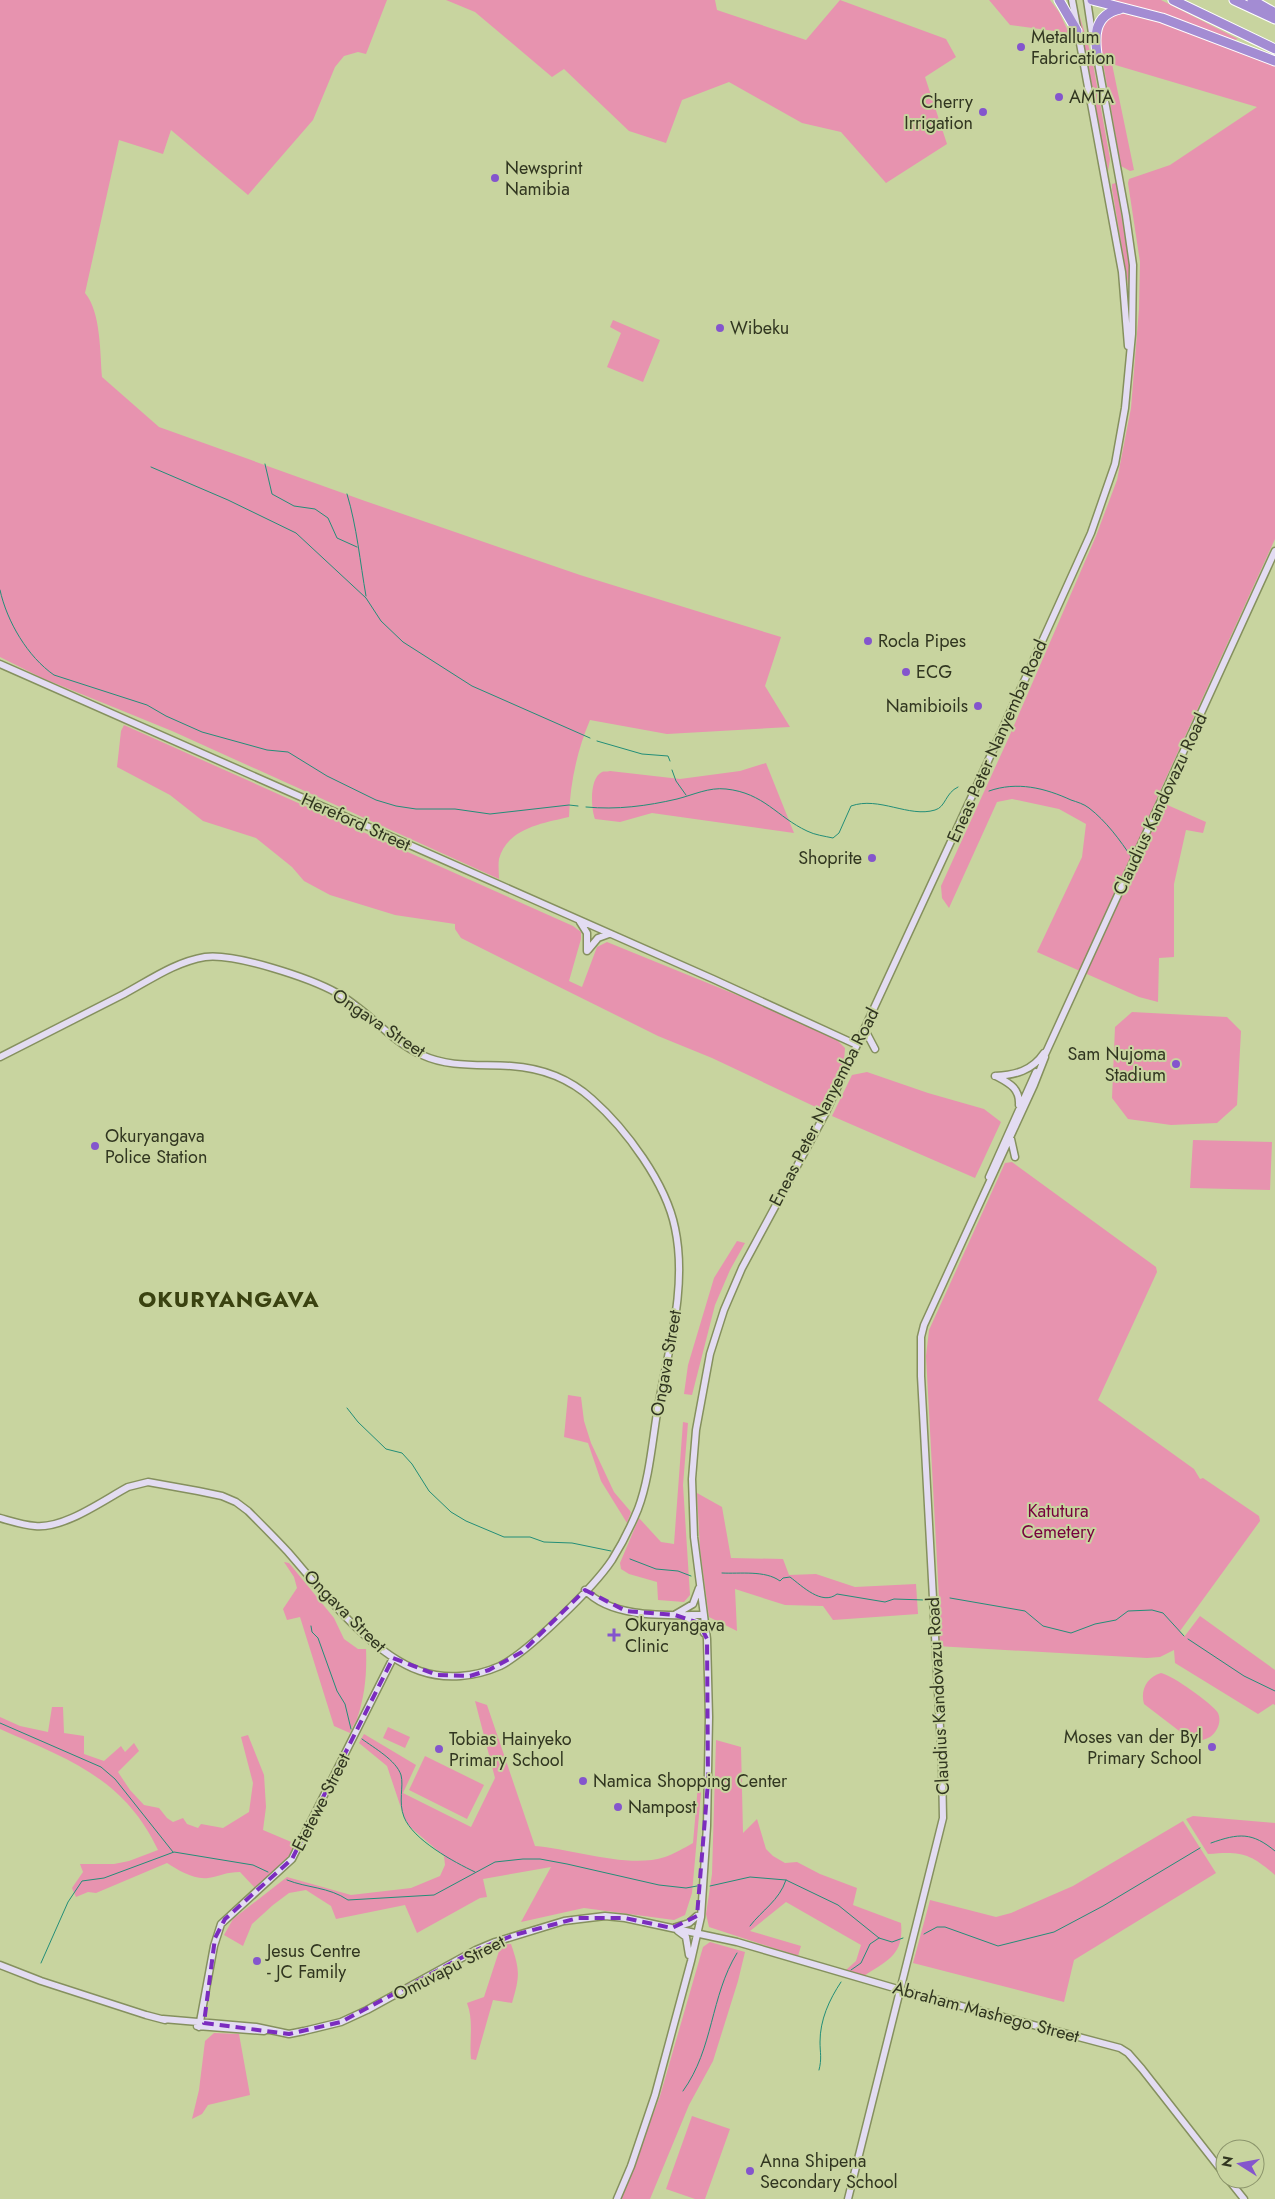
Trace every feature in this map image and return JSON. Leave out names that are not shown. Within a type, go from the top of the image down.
[{"type":"highway","points":[[1059,0],[1077,31]]},
{"type":"highway","points":[[1092,0],[1162,18],[1275,61]]},
{"type":"highway","points":[[1173,0],[1275,49]]},
{"type":"highway","points":[[1234,0],[1275,19]]},
{"type":"highway","points":[[1252,0],[1275,13]]},
{"type":"highway","points":[[1098,60],[1096,45],[1098,23],[1111,11],[1123,8]]},
{"type":"street","name":"Eneas Peter Nanyemba Road","points":[[1072,0],[1122,272],[1129,349]]},
{"type":"street","name":"Eneas Peter Nanyemba Road","points":[[616,2199],[630,2166],[655,2095],[682,1997],[701,1900],[708,1782],[707,1639],[693,1522],[692,1479],[696,1430],[710,1354],[724,1310],[742,1268],[816,1132],[865,1030],[1095,525],[1112,474],[1120,438],[1132,334],[1133,260],[1088,0]]},
{"type":"street","name":"Claudius Kandovazu Road","points":[[984,1194],[994,1163],[1051,1043],[1275,551]]},
{"type":"street","name":"Hereford Street","points":[[0,664],[609,934],[713,979],[728,982],[857,1045]]},
{"type":"street","points":[[570,916],[584,927],[588,942],[587,951],[598,938],[609,934]]},
{"type":"street","name":"Ongava Street","points":[[0,1057],[176,965],[201,958],[220,956],[249,962],[329,988],[353,1003],[406,1047],[430,1058],[452,1063],[517,1066],[541,1072],[573,1084],[592,1099],[619,1128],[641,1157],[661,1190],[675,1224],[680,1271],[676,1307],[643,1492],[637,1512],[614,1557],[585,1590],[522,1652],[489,1670],[470,1676],[437,1675],[423,1672],[392,1658],[340,1609],[248,1511],[236,1502],[222,1496],[162,1484],[138,1483],[67,1520],[52,1525],[35,1526],[0,1518]]},
{"type":"street","points":[[865,1030],[875,1049]]},
{"type":"street","points":[[1019,1108],[1018,1096],[1014,1087],[995,1076],[1022,1072],[1036,1062],[1051,1043]]},
{"type":"street","name":"Claudius Kandovazu Road","points":[[848,2199],[941,1832],[944,1813],[921,1376],[921,1337],[940,1288],[998,1166],[1045,1056]]},
{"type":"street","points":[[998,1166],[1005,1158],[1015,1158],[1011,1146],[1012,1135]]},
{"type":"street","points":[[675,1615],[693,1604],[698,1594],[700,1582]]},
{"type":"street","points":[[585,1590],[594,1597],[626,1611],[650,1615],[704,1615]]},
{"type":"street","points":[[675,1615],[689,1618],[699,1623],[707,1639]]},
{"type":"street","name":"Etetewe Street","points":[[202,2024],[214,1946],[221,1924],[292,1860],[392,1658]]},
{"type":"street","name":"Eneas Peter Nanyemba Road","points":[[682,1997],[701,1900]]},
{"type":"street","name":"Omuvapu Street","points":[[0,1965],[41,1981],[146,2015],[202,2024],[256,2027],[289,2034],[341,2022],[367,2010],[476,1950],[514,1935],[564,1921],[604,1916],[625,1918],[696,1932]]},
{"type":"street","points":[[672,1928],[689,1923],[697,1916]]},
{"type":"street","points":[[672,1928],[686,1937],[689,1955]]},
{"type":"street","name":"Abraham Mashego Street","points":[[696,1932],[737,1942],[901,1990],[1120,2048],[1128,2053],[1142,2069],[1215,2162]]},
{"type":"street","points":[[1236,2189],[1244,2199]]},
{"type":"highlighted area","points":[[585,1590],[626,1611],[675,1615],[699,1623],[707,1639],[708,1782],[697,1916],[672,1928],[625,1918],[578,1918],[514,1935],[476,1950],[341,2022],[289,2034],[204,2023],[215,1938],[225,1919],[292,1859],[393,1658],[437,1675],[470,1676],[489,1670],[522,1652]]},
{"type":"green space","points":[[0,0],[387,0],[366,54],[358,52],[344,56],[335,67],[313,120],[248,195],[171,130],[163,154],[119,140],[85,293],[90,301],[97,322],[102,377],[159,427],[580,575],[781,637],[765,686],[790,727],[667,734],[590,720],[581,743],[575,767],[569,817],[538,825],[518,834],[510,840],[503,849],[499,859],[499,879],[172,731],[42,678],[0,657]]},
{"type":"green space","points":[[446,0],[715,0],[717,10],[806,40],[840,0],[946,39],[956,57],[925,77],[947,144],[886,183],[841,132],[802,123],[729,82],[682,100],[666,143],[629,131],[564,69],[552,77],[475,12]]},
{"type":"green space","points":[[989,0],[1050,0],[1059,12],[1069,33],[1010,25]]},
{"type":"green space","points":[[1075,0],[1092,58],[1110,159],[1108,172]]},
{"type":"green space","points":[[1102,0],[1161,0],[1238,39],[1234,40],[1167,16]]},
{"type":"green space","points":[[1121,13],[1170,25],[1275,66],[1275,539],[1156,800],[1206,822],[1203,833],[1186,830],[1174,884],[1174,957],[1159,958],[1158,1002],[1139,997],[1037,952],[1082,857],[1086,824],[1059,809],[1012,799],[997,802],[949,908],[942,898],[941,886],[1009,737],[1096,536],[1117,480],[1131,408],[1139,309],[1140,262],[1128,183],[1129,179],[1170,165],[1257,107],[1112,64],[1134,170],[1130,171],[1121,166],[1099,39],[1103,25],[1112,16]]},
{"type":"green space","points":[[1116,183],[1129,263],[1129,289],[1112,189],[1112,184]]},
{"type":"green space","points":[[613,320],[660,340],[643,382],[607,367],[621,333],[610,327]]},
{"type":"green space","points":[[124,725],[573,926],[581,932],[581,939],[569,981],[582,987],[597,947],[607,942],[764,1006],[836,1039],[845,1048],[844,1061],[822,1110],[712,1058],[658,1036],[461,938],[455,929],[455,924],[395,915],[330,895],[304,881],[292,867],[256,838],[203,821],[170,795],[117,767],[121,731]]},
{"type":"green space","points":[[766,763],[794,833],[652,813],[620,822],[595,819],[592,801],[593,787],[598,775],[603,772],[610,771],[680,779],[740,771]]},
{"type":"green space","name":"Sam Nujoma Stadium","points":[[1132,1012],[1227,1017],[1241,1031],[1237,1105],[1217,1123],[1171,1125],[1128,1119],[1112,1098],[1115,1027]]},
{"type":"green space","points":[[867,1072],[928,1093],[984,1109],[1001,1122],[975,1178],[832,1116],[852,1075]]},
{"type":"green space","points":[[1193,1140],[1272,1142],[1270,1190],[1190,1188]]},
{"type":"green space","name":"Katutura Cemetery","points":[[1012,1162],[1156,1267],[1157,1272],[1098,1400],[1194,1469],[1200,1479],[1203,1478],[1259,1516],[1260,1521],[1180,1631],[1184,1637],[1200,1616],[1275,1670],[1275,1705],[1273,1704],[1258,1714],[1175,1663],[1174,1650],[1160,1657],[1147,1658],[936,1646],[933,1599],[939,1598],[926,1356],[929,1330],[1005,1163]]},
{"type":"green space","points":[[737,1241],[745,1243],[730,1270],[715,1305],[692,1395],[684,1394],[688,1365],[714,1278]]},
{"type":"green space","points":[[568,1395],[581,1397],[584,1421],[591,1443],[614,1492],[631,1512],[627,1523],[601,1481],[588,1443],[564,1437]]},
{"type":"green space","points":[[683,1422],[688,1423],[683,1485],[690,1595],[684,1602],[658,1600],[657,1582],[629,1574],[621,1569],[620,1563],[639,1518],[661,1542],[674,1544]]},
{"type":"green space","points":[[697,1493],[722,1507],[731,1558],[783,1559],[789,1575],[816,1574],[855,1587],[916,1584],[918,1614],[833,1620],[823,1606],[785,1605],[735,1589],[737,1631],[709,1617],[700,1549]]},
{"type":"green space","points":[[284,1562],[289,1563],[334,1618],[344,1639],[358,1649],[366,1649],[364,1693],[357,1719],[350,1733],[334,1726],[300,1617],[287,1620],[283,1609],[297,1588],[294,1577]]},
{"type":"green space","points":[[1161,1673],[1192,1690],[1215,1709],[1219,1716],[1218,1726],[1210,1737],[1196,1741],[1191,1740],[1144,1704],[1143,1694],[1148,1681]]},
{"type":"green space","points":[[475,1701],[487,1705],[535,1846],[618,1860],[651,1860],[668,1856],[693,1843],[698,1785],[701,1793],[692,1893],[685,1915],[674,1920],[584,1908],[521,1922],[551,1867],[483,1879],[487,1897],[480,1898],[417,1933],[405,1905],[336,1919],[331,1906],[306,1890],[289,1893],[273,1905],[252,1924],[243,1946],[224,1935],[233,1919],[287,1877],[351,1895],[411,1888],[440,1876],[445,1865],[444,1856],[409,1826],[404,1817],[387,1766],[359,1743],[364,1734],[416,1765],[403,1793],[471,1827],[495,1778]]},
{"type":"green space","points":[[52,1707],[63,1707],[64,1733],[84,1736],[84,1754],[104,1761],[121,1746],[125,1752],[134,1743],[139,1751],[118,1772],[130,1790],[144,1805],[159,1808],[173,1822],[183,1818],[187,1824],[198,1828],[201,1824],[223,1828],[249,1812],[253,1783],[241,1737],[248,1735],[264,1775],[266,1807],[263,1830],[296,1844],[288,1857],[255,1888],[240,1872],[203,1878],[186,1874],[167,1863],[96,1893],[88,1892],[76,1897],[72,1888],[83,1872],[80,1864],[114,1864],[129,1861],[158,1850],[144,1825],[129,1805],[111,1788],[71,1761],[0,1729],[0,1717],[20,1726],[48,1732]]},
{"type":"green space","points":[[388,1727],[410,1737],[405,1748],[383,1738]]},
{"type":"green space","points":[[716,1740],[741,1747],[743,1833],[757,1819],[766,1849],[773,1856],[785,1863],[797,1862],[820,1874],[857,1888],[853,1905],[901,1923],[900,1943],[897,1950],[887,1961],[864,1976],[846,1970],[856,1961],[861,1945],[786,1902],[750,1931],[801,1946],[798,1956],[709,1927],[706,1914],[712,1874]]},
{"type":"green space","points":[[425,1756],[484,1785],[467,1819],[409,1790]]},
{"type":"green space","points":[[1193,1816],[1275,1823],[1275,1875],[1259,1862],[1244,1855],[1229,1853],[1208,1854],[1186,1819]]},
{"type":"green space","points":[[1183,1821],[1216,1873],[1074,1960],[1064,2002],[913,1963],[930,1900],[996,1917],[1011,1913],[1073,1886]]},
{"type":"green space","points":[[710,1942],[745,1952],[713,2061],[689,2105],[650,2199],[621,2199],[660,2096],[703,1947]]},
{"type":"green space","points":[[511,1944],[518,1973],[512,2003],[493,2000],[476,2060],[471,2059],[471,2024],[467,2003],[484,1997],[501,1945]]},
{"type":"green space","points":[[214,2033],[239,2034],[250,2095],[208,2105],[202,2114],[192,2119],[199,2090],[205,2041]]},
{"type":"green space","points":[[692,2116],[730,2129],[705,2199],[695,2199],[666,2189]]},
{"type":"waterway","points":[[265,464],[272,494],[294,506],[315,509],[328,518],[337,538],[357,547]]},
{"type":"waterway","points":[[151,467],[228,500],[296,533],[366,598],[381,621],[403,642],[472,686],[590,738]]},
{"type":"waterway","points":[[347,494],[356,532],[366,596]]},
{"type":"waterway","points":[[0,590],[3,602],[20,638],[36,659],[54,675],[147,705],[166,716],[202,732],[267,750],[288,752],[327,776],[376,800],[416,809],[455,809],[490,814],[569,805],[578,806]]},
{"type":"waterway","points":[[597,741],[642,754],[668,756],[670,761]]},
{"type":"waterway","points":[[672,770],[676,781],[686,795]]},
{"type":"waterway","points":[[989,791],[1010,786],[1031,787],[1083,804],[1107,825],[1132,858]]},
{"type":"waterway","points":[[586,807],[621,808],[677,799],[707,790],[726,789],[750,795],[807,831],[833,838],[839,833],[851,806],[872,804],[925,812],[939,808],[950,793],[958,787]]},
{"type":"waterway","points":[[347,1408],[358,1422],[386,1449],[402,1453],[412,1464],[429,1491],[451,1512],[466,1521],[504,1537],[530,1537],[544,1542],[572,1543],[611,1551]]},
{"type":"waterway","points":[[630,1559],[656,1569],[678,1571],[691,1576]]},
{"type":"waterway","points":[[722,1573],[760,1574],[780,1581],[783,1578],[790,1577],[812,1593],[825,1598],[837,1594],[885,1602],[894,1599],[924,1600]]},
{"type":"waterway","points":[[950,1598],[1025,1611],[1043,1626],[1071,1633],[1095,1624],[1116,1620],[1128,1611],[1152,1610],[1163,1613],[1184,1636]]},
{"type":"waterway","points":[[311,1626],[312,1632],[318,1638],[337,1691],[345,1704],[351,1729]]},
{"type":"waterway","points":[[1188,1639],[1244,1676],[1275,1691]]},
{"type":"waterway","points":[[0,1723],[101,1767],[115,1779],[173,1852]]},
{"type":"waterway","points":[[362,1739],[394,1764],[401,1775],[402,1811],[409,1826],[435,1849],[475,1872]]},
{"type":"waterway","points":[[1211,1843],[1230,1837],[1245,1836],[1259,1840],[1275,1851]]},
{"type":"waterway","points":[[924,1934],[937,1927],[945,1927],[998,1946],[1054,1932],[1103,1906],[1200,1848]]},
{"type":"waterway","points":[[41,1963],[68,1902],[82,1881],[104,1878],[174,1852],[253,1865],[268,1872]]},
{"type":"waterway","points":[[287,1880],[326,1890],[348,1900],[434,1895],[495,1862],[540,1859],[659,1885],[686,1888],[697,1886]]},
{"type":"waterway","points":[[710,1886],[750,1877],[786,1880],[838,1905],[879,1938],[892,1942],[903,1938]]},
{"type":"waterway","points":[[750,1926],[775,1900],[786,1880]]},
{"type":"waterway","points":[[851,1970],[861,1963],[870,1944],[879,1938]]},
{"type":"waterway","points":[[683,2091],[701,2057],[722,1987],[737,1953]]},
{"type":"waterway","points":[[819,2070],[821,2059],[820,2034],[823,2018],[841,1982]]},
{"type":"place","name":"Metallum Fabrication","points":[[1021,47]]},
{"type":"place","name":"AMTA","points":[[1059,97]]},
{"type":"place","name":"Cherry Irrigation","points":[[983,112]]},
{"type":"place","name":"Newsprint Namibia","points":[[495,178]]},
{"type":"place","name":"Wibeku","points":[[720,328]]},
{"type":"place","name":"Rocla Pipes","points":[[868,641]]},
{"type":"place","name":"ECG","points":[[906,672]]},
{"type":"place","name":"Namibioils","points":[[978,706]]},
{"type":"place","name":"Shoprite","points":[[872,858]]},
{"type":"place","name":"Sam Nujoma Stadium","points":[[1176,1064]]},
{"type":"place","name":"Okuryangava Police Station","points":[[95,1146]]},
{"type":"place","name":"Okuryangava Clinic","points":[[614,1635]]},
{"type":"place","name":"Moses van der Byl Primary School","points":[[1212,1747]]},
{"type":"place","name":"Tobias Hainyeko Primary School","points":[[439,1749]]},
{"type":"place","name":"Namica Shopping Center","points":[[583,1781]]},
{"type":"place","name":"Nampost","points":[[618,1807]]},
{"type":"place","name":"Jesus Centre - JC Family","points":[[257,1961]]},
{"type":"place","name":"Anna Shipena Secondary School","points":[[750,2171]]},
{"type":"district","name":"OKURYANGAVA","points":[[229,1299]]}]
